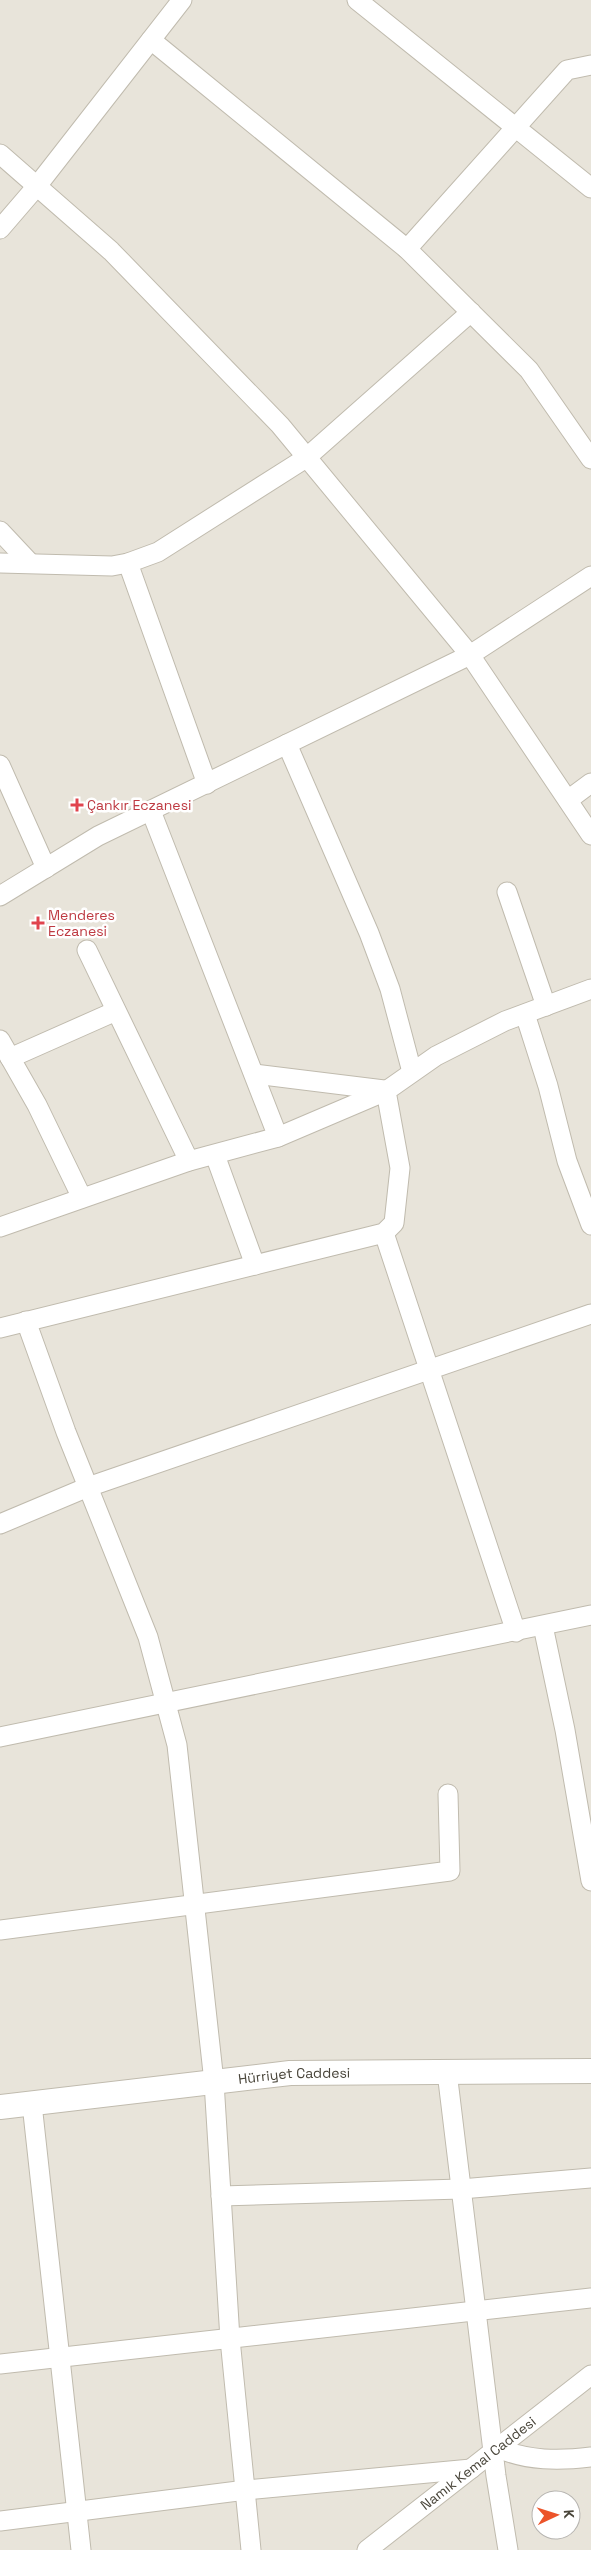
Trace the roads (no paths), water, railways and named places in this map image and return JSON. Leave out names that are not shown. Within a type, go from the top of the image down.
[{"type":"street","points":[[0,229],[182,0]]},
{"type":"street","points":[[357,0],[591,188]]},
{"type":"street","points":[[150,40],[406,249],[530,370],[591,459]]},
{"type":"street","points":[[406,249],[567,70],[591,65]]},
{"type":"street","points":[[0,154],[111,251],[280,425],[470,655],[591,835]]},
{"type":"street","points":[[0,563],[30,562],[96,566],[128,563],[158,552],[306,458],[471,312]]},
{"type":"street","points":[[0,531],[30,562]]},
{"type":"street","points":[[128,563],[206,784]]},
{"type":"street","points":[[0,896],[98,836],[470,655],[591,576]]},
{"type":"street","points":[[287,744],[369,933],[390,989],[412,1072]]},
{"type":"street","points":[[0,765],[46,868]]},
{"type":"street","points":[[568,800],[591,783]]},
{"type":"street","points":[[151,811],[278,1137]]},
{"type":"street","points":[[508,892],[546,1006]]},
{"type":"street","points":[[86,950],[189,1162]]},
{"type":"street","points":[[0,1227],[189,1162],[278,1137],[386,1091],[436,1056],[505,1021],[591,989]]},
{"type":"street","points":[[10,1058],[116,1011]]},
{"type":"street","points":[[525,1014],[548,1086],[567,1161],[591,1225]]},
{"type":"street","points":[[0,1040],[36,1105],[82,1198]]},
{"type":"street","points":[[254,1074],[386,1091]]},
{"type":"street","points":[[0,1328],[384,1232],[394,1223],[400,1168],[386,1091]]},
{"type":"street","points":[[215,1154],[255,1265]]},
{"type":"street","points":[[384,1232],[516,1632]]},
{"type":"street","points":[[0,1524],[88,1487],[430,1371],[591,1314]]},
{"type":"street","points":[[26,1321],[88,1487],[148,1637],[177,1746],[214,2082],[230,2339],[252,2550]]},
{"type":"street","points":[[0,1737],[591,1615]]},
{"type":"street","points":[[543,1626],[589,1852],[591,1881]]},
{"type":"street","points":[[0,1930],[450,1871],[448,1794]]},
{"type":"street","name":"Hürriyet Caddesi","points":[[0,2107],[290,2073],[591,2070]]},
{"type":"street","points":[[447,2072],[508,2550]]},
{"type":"street","points":[[32,2104],[81,2550]]},
{"type":"street","points":[[221,2196],[461,2189],[591,2178]]},
{"type":"street","points":[[0,2364],[591,2298]]},
{"type":"street","name":"Namık Kemal Caddesi","points":[[367,2550],[591,2375]]},
{"type":"street","points":[[496,2450],[520,2457],[563,2460],[591,2457]]},
{"type":"street","points":[[0,2521],[246,2490],[471,2469]]},
{"type":"place","name":"Çankır Eczanesi","points":[[77,805]]},
{"type":"place","name":"Menderes Eczanesi","points":[[38,923]]}]
